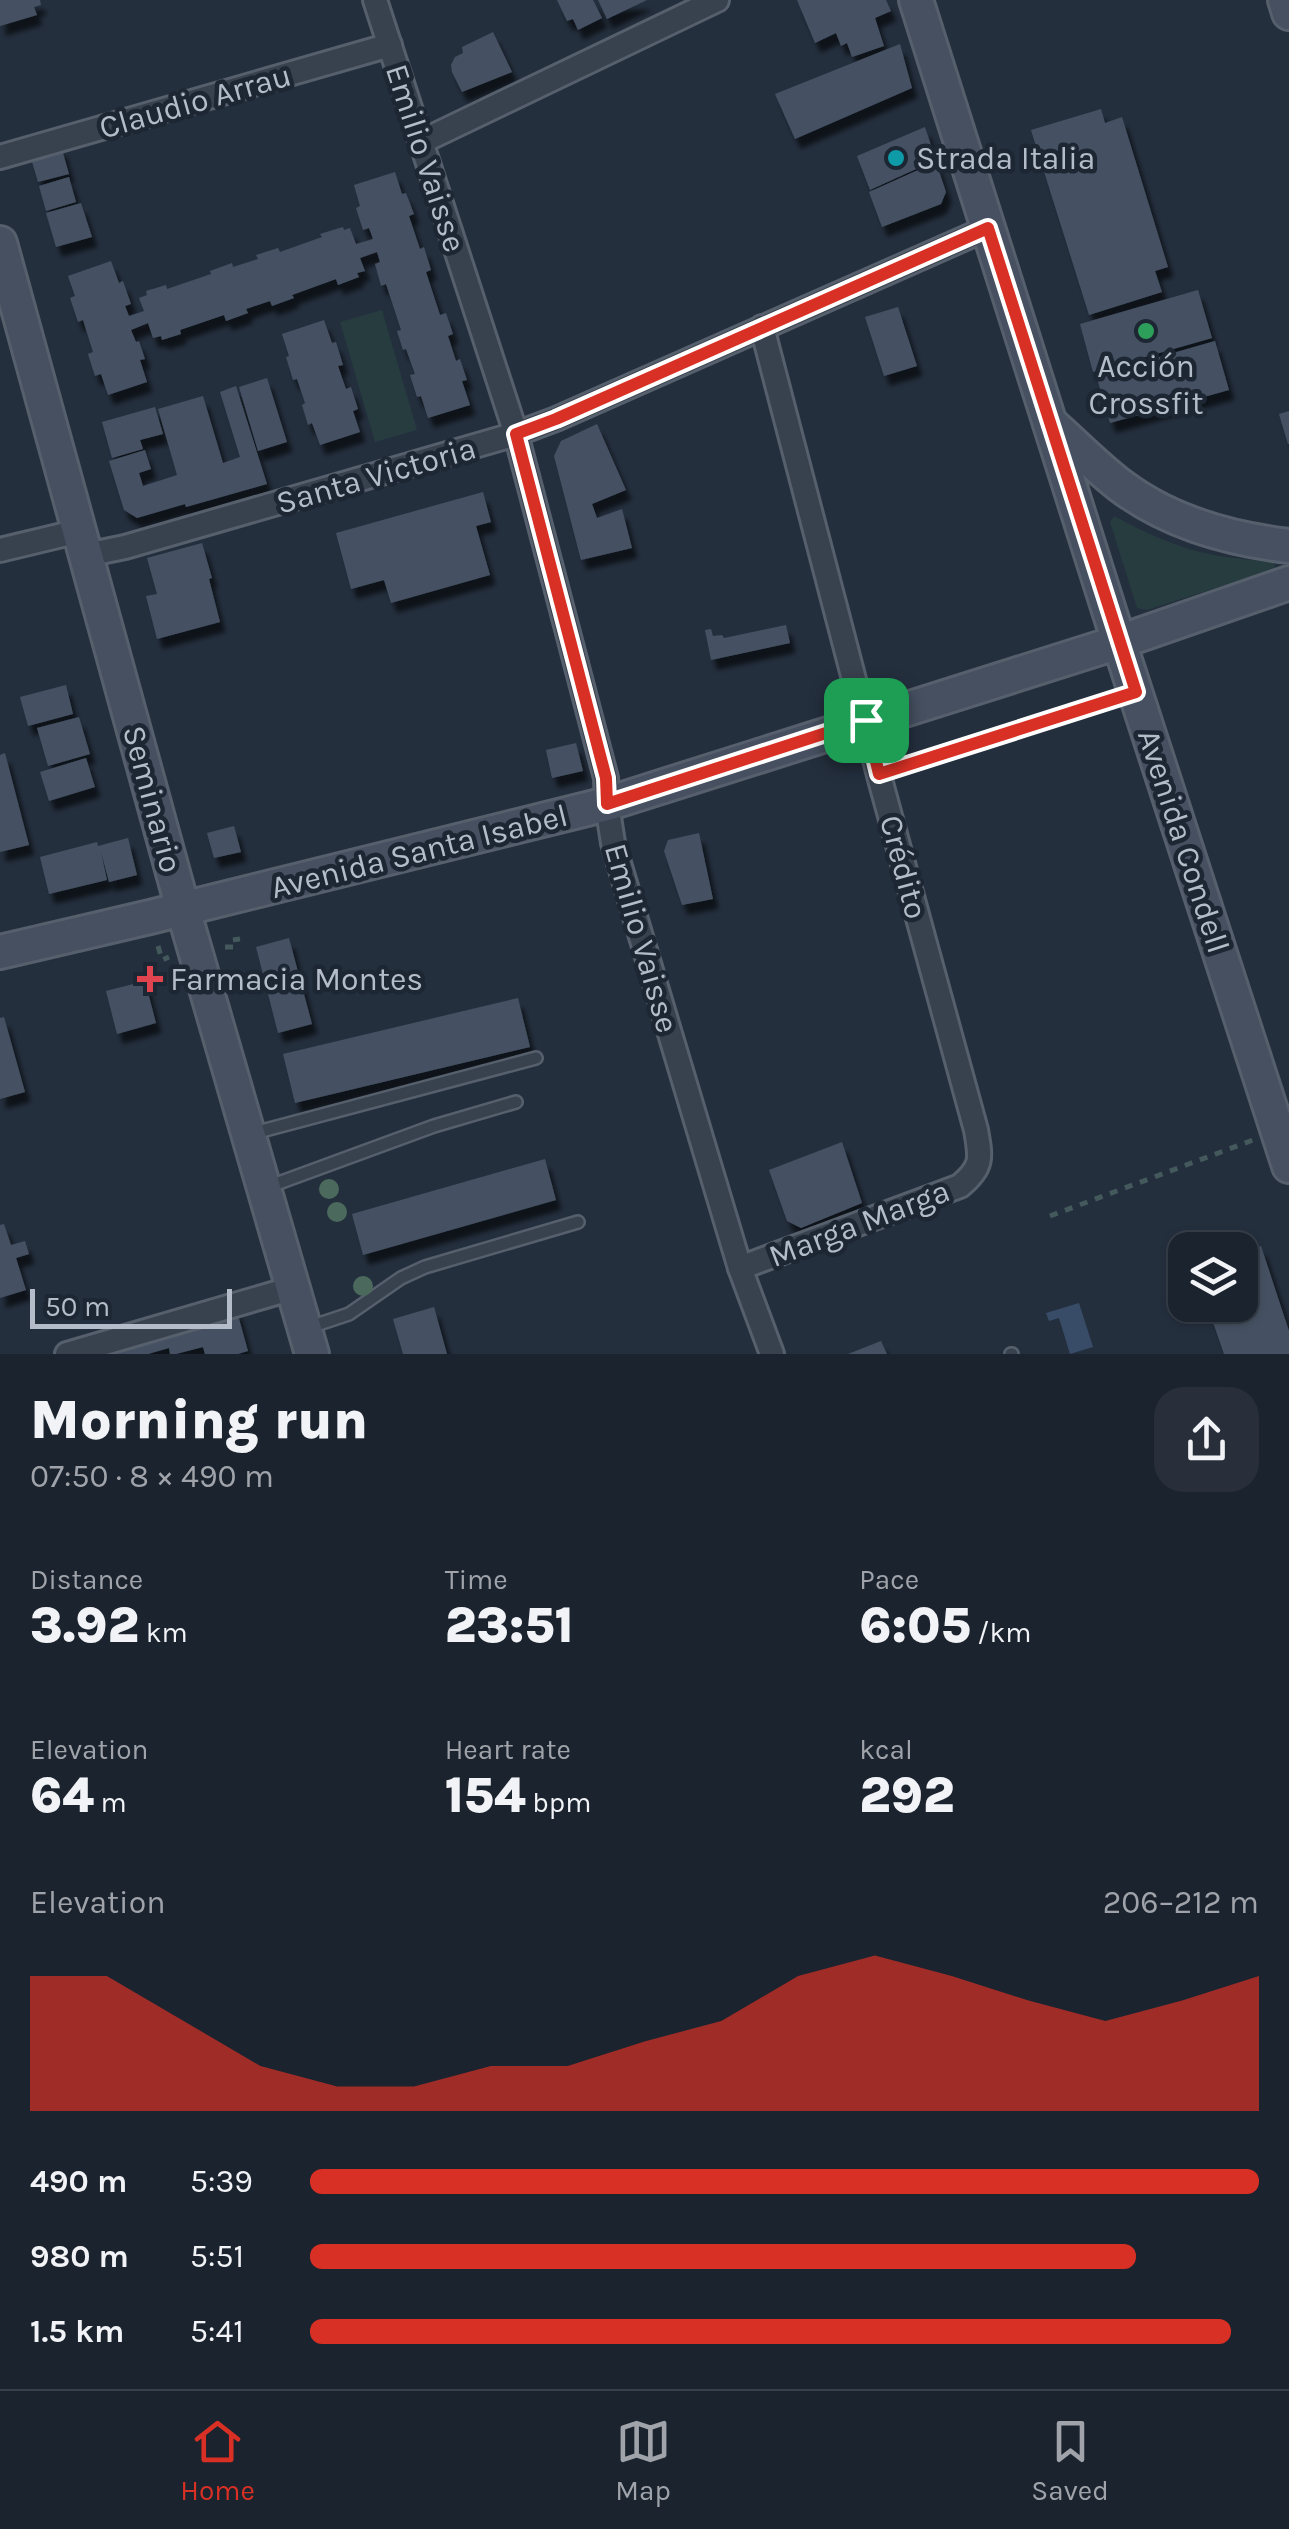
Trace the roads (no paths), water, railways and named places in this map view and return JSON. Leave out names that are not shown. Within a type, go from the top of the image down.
[{"type":"street","name":"Emilio Vaisse","points":[[376,0],[516,434],[606,778],[614,844],[740,1268],[772,1354]]},
{"type":"street","points":[[421,142],[717,0]]},
{"type":"street","name":"Avenida Condell","points":[[916,0],[1289,1166]]},
{"type":"street","points":[[1285,0],[1289,12]]},
{"type":"street","name":"Claudio Arrau","points":[[0,157],[390,46]]},
{"type":"street","name":"Santa Victoria","points":[[0,550],[82,543],[126,547],[516,434],[988,228]]},
{"type":"street","name":"Seminario","points":[[0,243],[183,909],[308,1342]]},
{"type":"street","name":"Crédito","points":[[762,327],[976,1130],[980,1152],[975,1174]]},
{"type":"street","points":[[1050,422],[1124,488],[1168,514],[1212,532],[1289,546]]},
{"type":"street","name":"Avenida Santa Isabel","points":[[0,952],[607,804],[1119,642],[1289,583]]},
{"type":"street","name":"Marga Marga","points":[[740,1268],[937,1196],[975,1174]]},
{"type":"street","points":[[66,1354],[292,1288]]},
{"type":"lane","points":[[879,774],[1136,692]]},
{"type":"lane","points":[[248,1135],[536,1058]]},
{"type":"lane","points":[[264,1189],[434,1126],[516,1102]]},
{"type":"lane","points":[[308,1342],[401,1278],[425,1266],[578,1222]]},
{"type":"water","points":[[1079,1303],[1093,1347],[1070,1354],[1059,1318],[1049,1321],[1046,1313]]},
{"type":"place","name":"Strada Italia","points":[[896,158]]},
{"type":"place","name":"Acción Crossfit","points":[[1146,331]]},
{"type":"place","name":"Farmacia Montes","points":[[150,979]]}]
